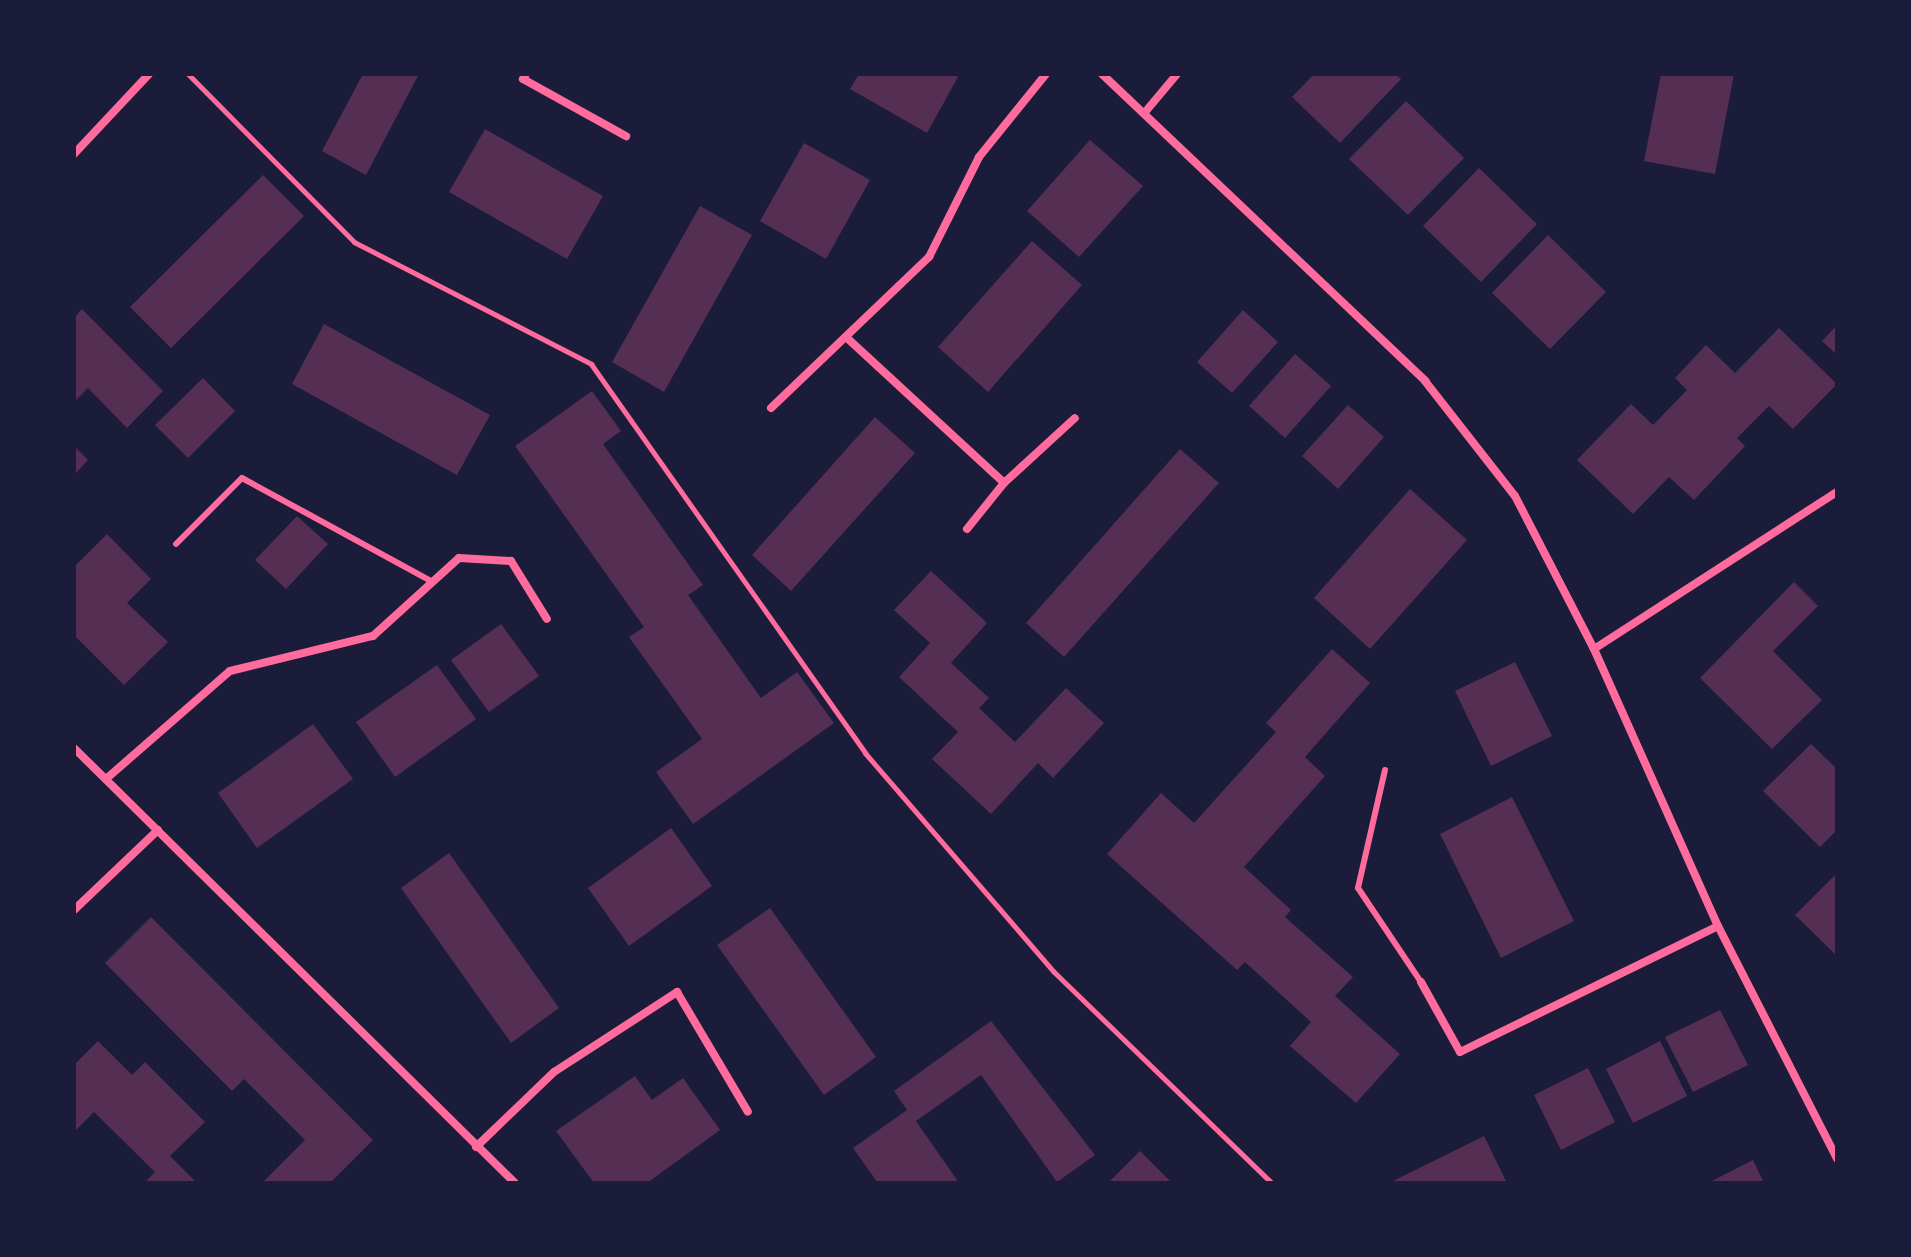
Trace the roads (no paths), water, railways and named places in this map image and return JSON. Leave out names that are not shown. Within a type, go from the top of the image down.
[{"type":"street","points":[[74,154],[149,74]]},
{"type":"street","points":[[526,74],[523,79],[626,136]]},
{"type":"street","points":[[771,408],[929,257],[979,157],[1046,74]]},
{"type":"street","points":[[1102,74],[1146,111],[1425,381],[1515,496],[1594,649],[1718,926],[1837,1159]]},
{"type":"street","points":[[1146,111],[1177,74]]},
{"type":"street","points":[[846,337],[1004,483]]},
{"type":"street","points":[[967,529],[1004,483],[1075,418]]},
{"type":"street","points":[[1594,649],[1837,492]]},
{"type":"street","points":[[106,779],[230,671],[373,636],[459,558],[511,561],[547,619]]},
{"type":"street","points":[[74,748],[515,1183]]},
{"type":"street","points":[[74,910],[158,830]]},
{"type":"street","points":[[1421,982],[1460,1052],[1718,926]]},
{"type":"street","points":[[476,1147],[554,1072],[677,992],[748,1112]]},
{"type":"lane","points":[[176,544],[242,478],[433,582]]},
{"type":"lane","points":[[1385,770],[1358,888],[1421,982]]}]
